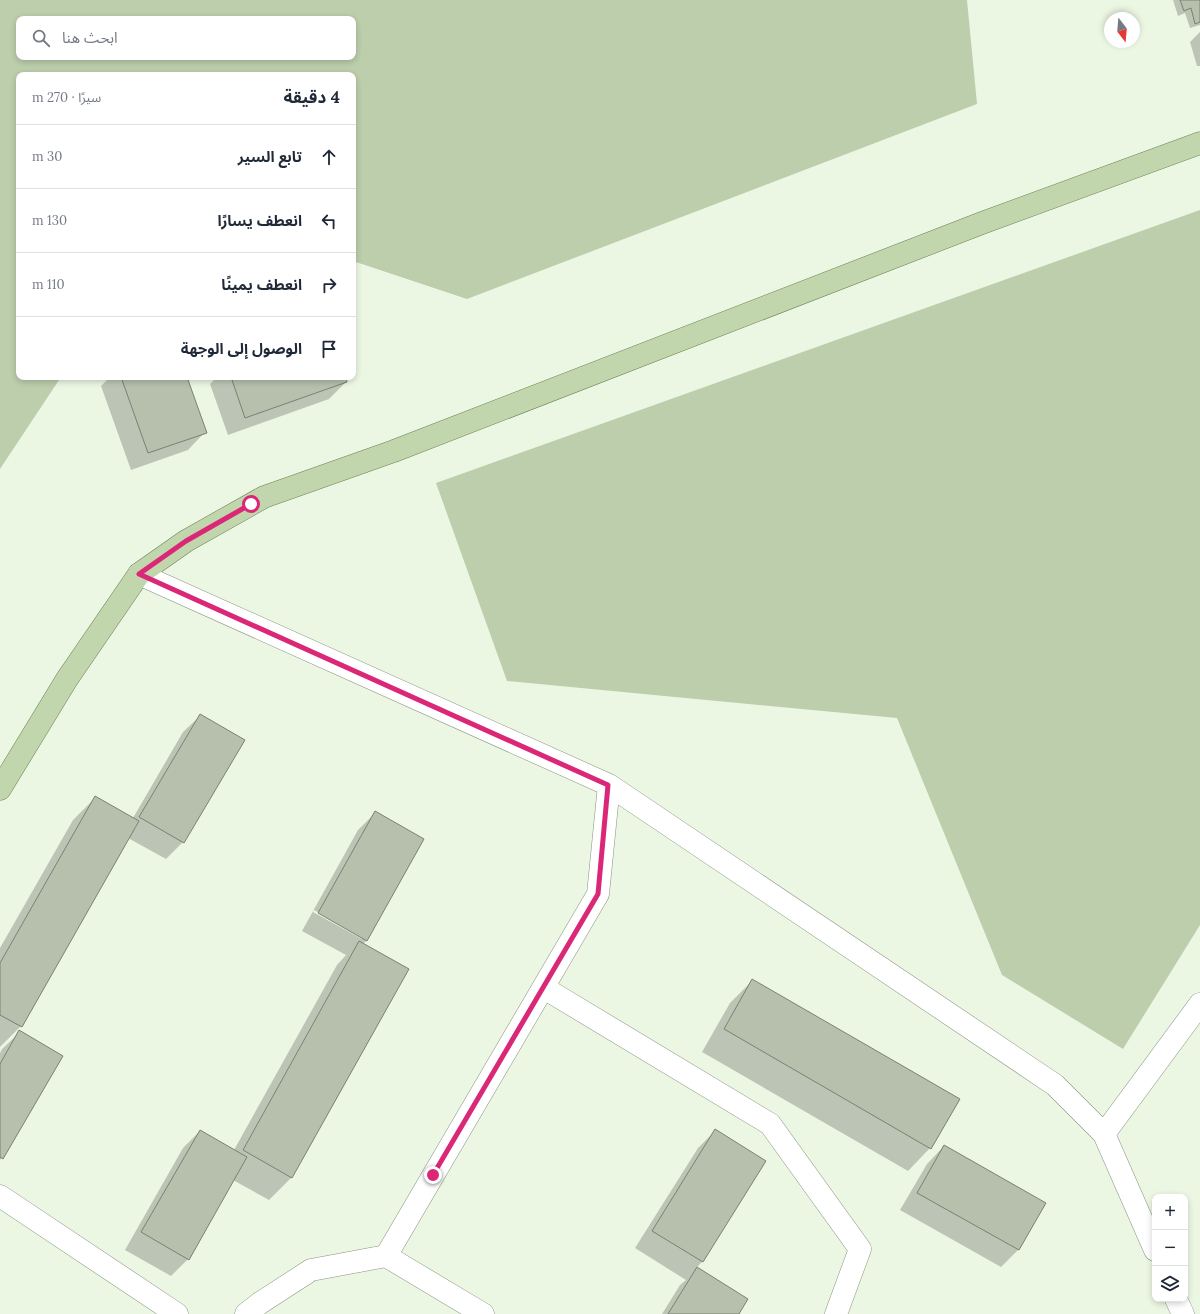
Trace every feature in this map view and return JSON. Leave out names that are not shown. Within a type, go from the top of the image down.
[{"type":"main road","points":[[0,789],[67,679],[139,574],[186,541],[264,497],[394,450],[982,223],[1200,143]]},
{"type":"street","points":[[139,574],[608,785],[1056,1085],[1104,1134],[1152,1243]]},
{"type":"street","points":[[386,1256],[598,894],[608,785]]},
{"type":"street","points":[[544,988],[770,1124],[860,1249],[836,1314]]},
{"type":"street","points":[[1104,1134],[1200,1004]]},
{"type":"street","points":[[0,1196],[177,1314]]},
{"type":"street","points":[[246,1314],[260,1303],[311,1270],[386,1256],[483,1314]]},
{"type":"street","points":[[1177,1302],[1183,1314]]},
{"type":"green space","points":[[0,0],[967,0],[977,104],[467,299],[356,262],[356,72],[16,72],[16,380],[59,380],[0,469]]},
{"type":"green space","points":[[1200,210],[1200,925],[1123,1049],[1002,975],[897,718],[507,681],[436,483]]},
{"type":"building","points":[[1180,0],[1200,0],[1200,22],[1195,24],[1191,8],[1184,11]]},
{"type":"building","points":[[122,380],[188,380],[207,433],[148,453]]},
{"type":"building","points":[[232,380],[347,380],[347,382],[245,418]]},
{"type":"building","points":[[200,714],[245,740],[184,843],[139,817]]},
{"type":"building","points":[[95,796],[139,821],[22,1027],[0,1015],[0,963]]},
{"type":"building","points":[[375,811],[424,839],[367,941],[318,913]]},
{"type":"building","points":[[359,941],[409,969],[292,1178],[243,1150]]},
{"type":"building","points":[[752,979],[960,1099],[931,1149],[724,1029]]},
{"type":"building","points":[[19,1030],[63,1056],[3,1159],[0,1157],[0,1064]]},
{"type":"building","points":[[715,1129],[766,1161],[703,1262],[652,1231]]},
{"type":"building","points":[[200,1130],[247,1157],[189,1260],[141,1232]]},
{"type":"building","points":[[944,1145],[1046,1203],[1019,1250],[917,1193]]},
{"type":"building","points":[[697,1267],[748,1299],[739,1314],[668,1314]]},
{"type":"route","points":[[251,504],[186,541],[139,574],[608,785],[598,894],[433,1175]]}]
